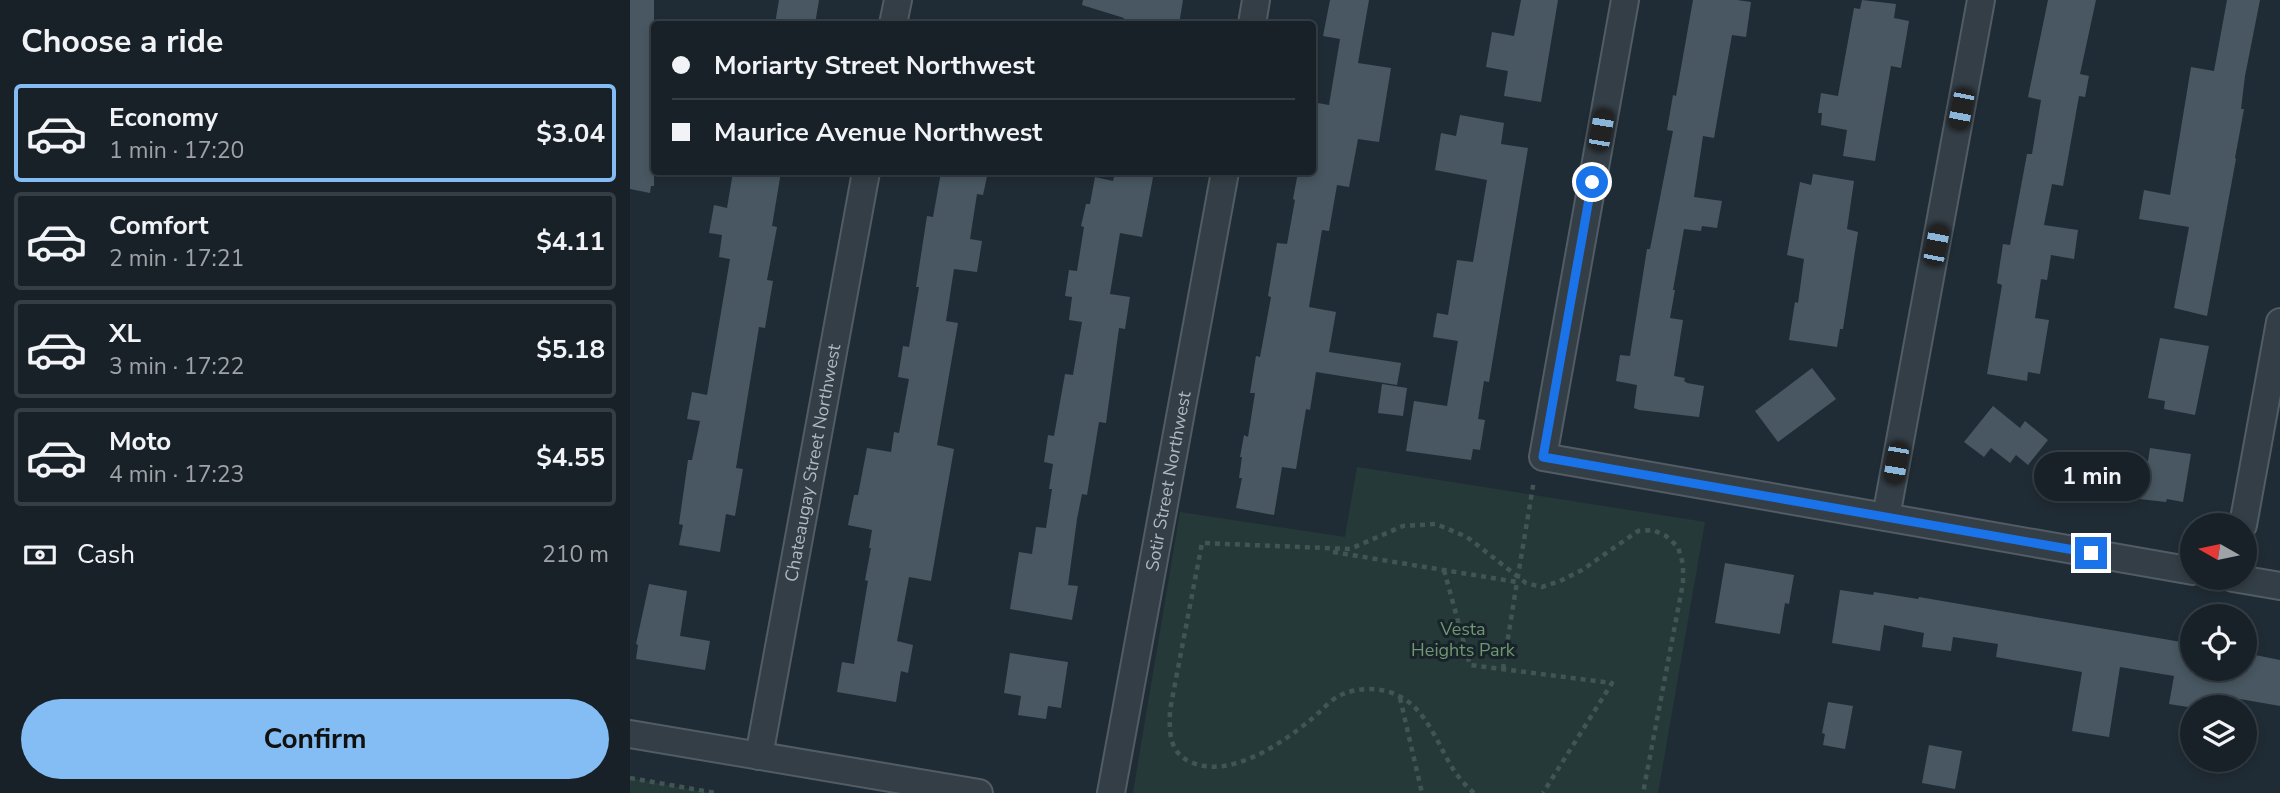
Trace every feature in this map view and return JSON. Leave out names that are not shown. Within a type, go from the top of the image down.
[{"type":"street","points":[[894,21],[898,0]]},
{"type":"street","points":[[1252,21],[1256,0]]},
{"type":"street","points":[[1626,0],[1543,457],[2180,568]]},
{"type":"street","points":[[1886,517],[1981,0]]},
{"type":"street","name":"Chateaugay Street Northwest","points":[[760,756],[865,175]]},
{"type":"street","name":"Sotir Street Northwest","points":[[1111,793],[1224,175]]},
{"type":"street","points":[[2245,513],[2280,322]]},
{"type":"street","points":[[2258,582],[2280,586]]},
{"type":"street","points":[[630,734],[979,793]]},
{"type":"path","points":[[1503,669],[1535,474],[1543,457]]},
{"type":"path","points":[[1474,793],[1454,771],[1432,731],[1417,711],[1400,696],[1360,688],[1338,696],[1310,721],[1252,758],[1224,766],[1203,767],[1186,761],[1175,750],[1168,735],[1170,710],[1202,543],[1350,550],[1403,526],[1436,524],[1467,537],[1518,579],[1542,587],[1582,570],[1638,531],[1653,530],[1666,536],[1678,547],[1683,564],[1683,583],[1643,793]]},
{"type":"path","points":[[1317,550],[1518,579]]},
{"type":"path","points":[[1444,570],[1470,665],[1612,683],[1543,793]]},
{"type":"path","points":[[1400,696],[1422,793]]},
{"type":"path","points":[[630,778],[716,793]]},
{"type":"green space","name":"Vesta Heights Park","points":[[1357,467],[1705,522],[1658,793],[1133,793],[1180,512],[1345,537]]},
{"type":"green space","points":[[630,778],[711,793],[630,793]]},
{"type":"building","points":[[630,0],[654,0],[654,21],[651,21],[651,175],[654,175],[654,186],[651,186],[650,193],[630,189]]},
{"type":"building","points":[[779,0],[819,0],[816,21],[776,21]]},
{"type":"building","points":[[1083,0],[1183,0],[1180,21],[1123,21],[1124,18],[1082,5]]},
{"type":"building","points":[[1330,0],[1369,0],[1358,63],[1391,68],[1379,142],[1358,139],[1349,187],[1337,185],[1329,231],[1322,230],[1309,307],[1336,312],[1329,352],[1401,363],[1397,385],[1316,372],[1310,410],[1306,409],[1296,469],[1282,467],[1274,515],[1236,508],[1242,478],[1239,478],[1240,457],[1244,435],[1248,437],[1255,393],[1250,393],[1271,297],[1268,296],[1277,243],[1287,244],[1297,175],[1316,175],[1316,103],[1329,105],[1340,39],[1323,36]]},
{"type":"building","points":[[1521,0],[1558,0],[1541,102],[1504,96],[1508,71],[1486,67],[1492,32],[1514,36]]},
{"type":"building","points":[[1693,0],[1751,2],[1746,37],[1732,35],[1714,138],[1703,136],[1694,197],[1722,201],[1717,228],[1702,226],[1701,231],[1684,229],[1673,290],[1670,318],[1683,320],[1674,376],[1685,378],[1687,383],[1704,386],[1699,417],[1634,408],[1637,385],[1616,381],[1620,355],[1630,356],[1647,249],[1650,249],[1673,131],[1667,130],[1673,95],[1676,96]]},
{"type":"building","points":[[1862,0],[1896,4],[1894,18],[1909,21],[1901,68],[1891,66],[1875,161],[1843,156],[1847,130],[1821,125],[1822,113],[1818,113],[1821,93],[1838,96],[1854,8],[1860,9]]},
{"type":"building","points":[[2048,0],[2096,0],[2080,74],[2089,76],[2085,97],[2079,96],[2063,186],[2052,184],[2044,225],[2078,230],[2074,259],[2051,255],[2047,280],[2041,279],[2035,318],[2049,320],[2040,374],[2028,372],[2027,381],[1987,374],[2002,285],[1997,283],[2003,244],[2010,245],[2027,154],[2032,154],[2041,100],[2028,97]]},
{"type":"building","points":[[2227,0],[2260,0],[2245,76],[2241,109],[2244,109],[2236,159],[2207,316],[2174,308],[2189,227],[2139,219],[2144,190],[2170,195],[2191,67],[2214,71]]},
{"type":"building","points":[[1460,115],[1504,123],[1501,144],[1528,148],[1489,382],[1484,381],[1478,419],[1485,420],[1480,450],[1473,449],[1471,460],[1406,451],[1414,401],[1447,406],[1458,341],[1433,337],[1437,313],[1448,315],[1457,260],[1473,262],[1487,180],[1435,170],[1441,133],[1456,136]]},
{"type":"building","points":[[1813,174],[1854,181],[1847,229],[1858,232],[1843,329],[1840,329],[1837,347],[1789,340],[1795,302],[1798,303],[1804,259],[1787,255],[1800,182],[1811,185]]},
{"type":"building","points":[[732,175],[780,175],[772,226],[777,227],[767,280],[773,281],[765,328],[759,327],[736,468],[743,469],[735,516],[726,514],[720,552],[679,545],[683,525],[679,524],[688,460],[692,460],[700,421],[687,419],[692,392],[707,395],[730,259],[719,257],[722,235],[709,233],[714,205],[727,208]]},
{"type":"building","points":[[940,175],[987,175],[983,195],[977,194],[970,239],[982,241],[977,272],[954,269],[946,321],[958,323],[937,445],[954,449],[931,581],[909,577],[897,641],[913,645],[908,673],[901,671],[896,702],[837,692],[842,662],[854,664],[871,548],[872,530],[848,525],[854,495],[858,495],[867,448],[891,452],[894,432],[899,433],[909,379],[898,377],[903,346],[909,347],[927,216],[933,217]]},
{"type":"building","points":[[1114,175],[1153,175],[1142,237],[1120,233],[1110,294],[1130,297],[1125,329],[1119,328],[1106,423],[1099,422],[1087,495],[1082,494],[1077,519],[1068,585],[1078,586],[1072,620],[1010,609],[1019,552],[1032,554],[1036,527],[1046,528],[1053,464],[1044,462],[1048,435],[1054,436],[1065,374],[1073,375],[1082,322],[1069,320],[1072,297],[1065,296],[1069,270],[1077,271],[1084,227],[1081,226],[1086,204],[1090,204],[1095,177],[1113,181]]},
{"type":"building","points":[[2160,338],[2209,346],[2195,415],[2164,409],[2165,401],[2148,398]]},
{"type":"building","points":[[1812,368],[1836,399],[1778,442],[1755,411]]},
{"type":"building","points":[[1382,384],[1407,388],[1403,416],[1378,413]]},
{"type":"building","points":[[1993,406],[2020,428],[2025,421],[2048,440],[2028,465],[2016,455],[2010,463],[1991,448],[1984,457],[1964,442]]},
{"type":"building","points":[[2150,448],[2191,454],[2183,502],[2139,499],[2140,495],[2098,488],[2104,454],[2148,461]]},
{"type":"building","points":[[1725,563],[1794,575],[1789,604],[1785,603],[1780,634],[1715,623]]},
{"type":"building","points":[[649,584],[687,591],[680,636],[710,641],[705,670],[636,659],[636,644]]},
{"type":"building","points":[[1840,590],[1919,597],[2180,642],[2180,681],[2257,681],[2257,655],[2280,660],[2280,706],[2257,702],[2257,695],[2180,695],[2180,706],[2169,704],[2174,676],[2120,667],[2109,737],[2072,731],[2082,672],[1996,657],[1998,644],[1953,637],[1951,651],[1922,647],[1924,633],[1884,625],[1880,651],[1832,643]]},
{"type":"building","points":[[1010,653],[1068,662],[1061,708],[1048,706],[1046,719],[1018,715],[1021,696],[1004,693]]},
{"type":"building","points":[[1828,702],[1853,706],[1845,749],[1823,745],[1825,734],[1822,733]]},
{"type":"building","points":[[1929,745],[1962,751],[1955,789],[1922,783]]},
{"type":"route","points":[[1592,182],[1543,457],[2091,553]]}]
